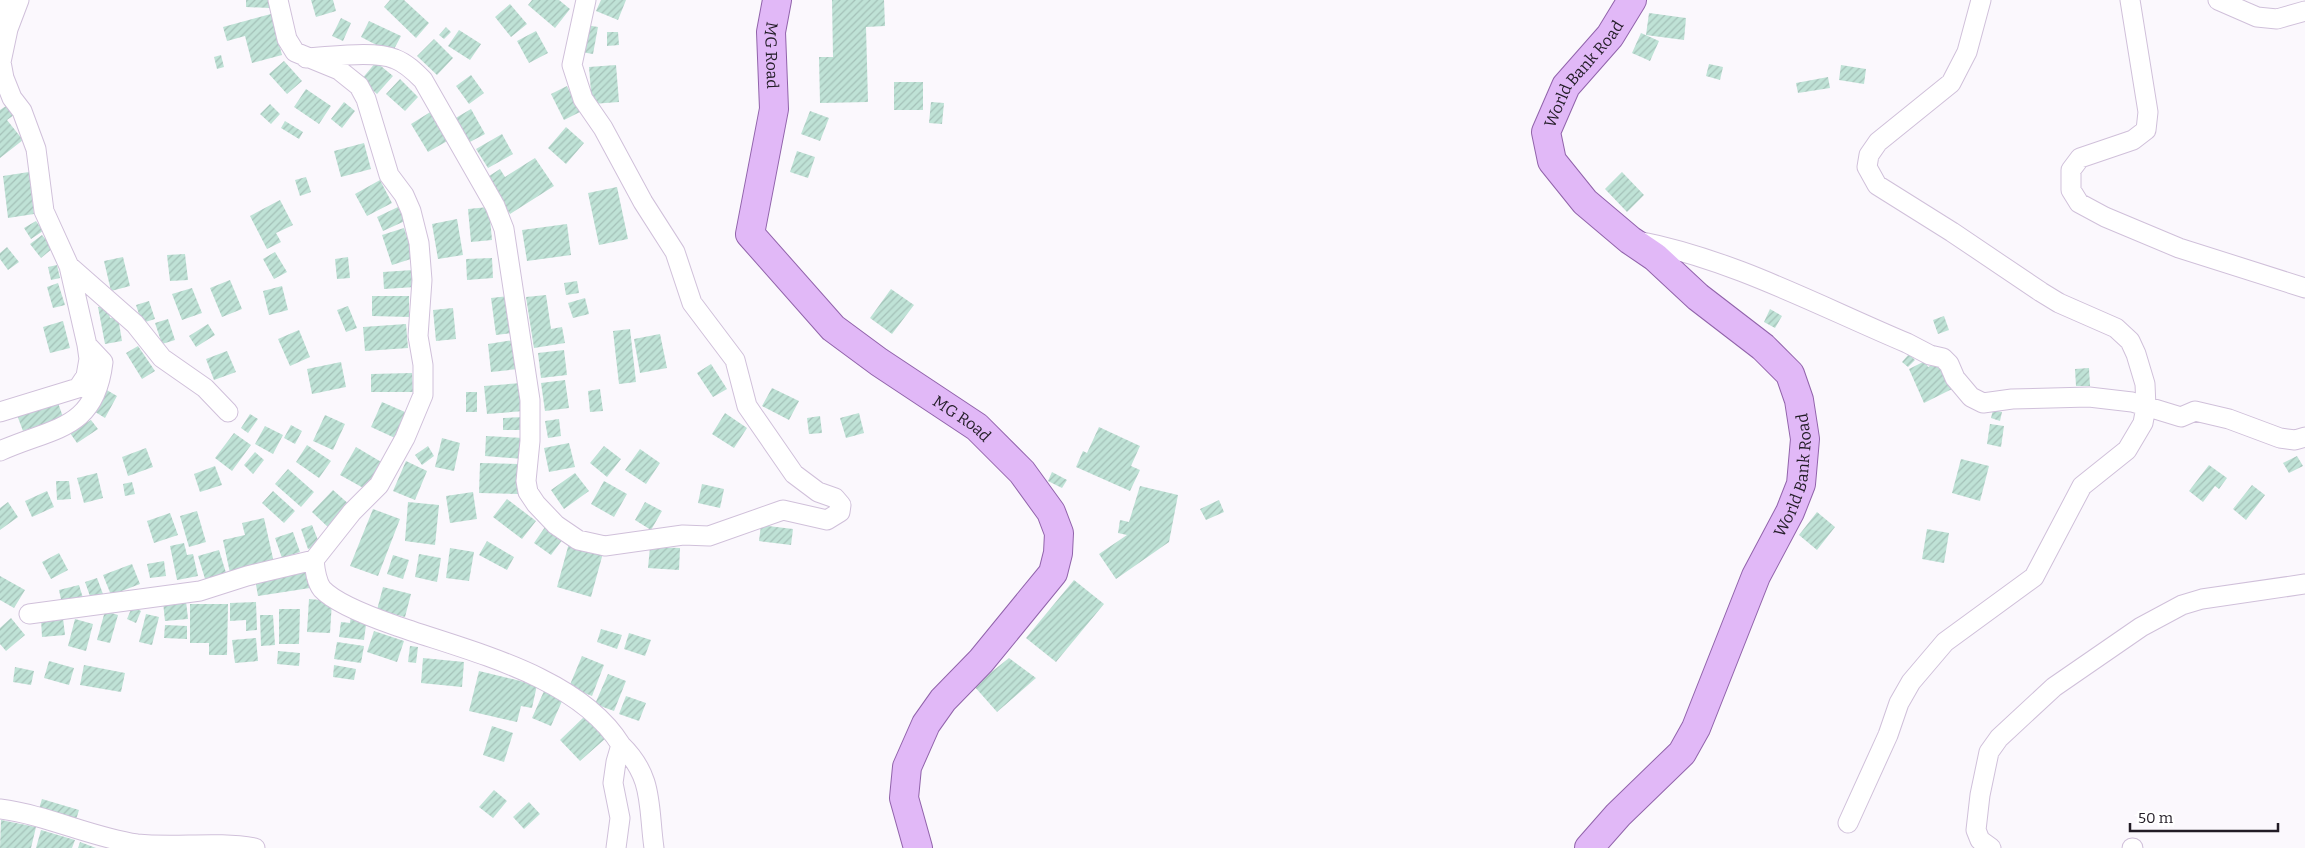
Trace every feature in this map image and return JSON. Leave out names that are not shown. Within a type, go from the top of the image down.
[{"type":"main road","name":"MG Road","points":[[777,0],[771,32],[774,109],[750,234],[832,328],[879,362],[976,426],[1022,472],[1051,512],[1059,533],[1058,553],[1053,574],[981,661],[943,700],[926,724],[907,767],[904,798],[918,848]]},
{"type":"main road","name":"World Bank Road","points":[[1589,848],[1618,815],[1682,753],[1696,728],[1756,576],[1790,512],[1801,484],[1805,439],[1799,400],[1790,374],[1763,347],[1698,297],[1655,257],[1630,240],[1585,202],[1552,161],[1546,132],[1566,86],[1610,36],[1632,0]]},
{"type":"street","points":[[0,0],[8,29]]},
{"type":"street","points":[[0,412],[78,388],[86,376],[89,359],[69,266],[44,211],[36,149],[22,111],[12,98],[4,78],[1,62],[8,29],[19,0]]},
{"type":"street","points":[[29,614],[200,591],[247,576],[314,560],[352,512],[379,485],[394,460],[423,395],[423,365],[418,336],[422,280],[420,243],[411,211],[404,195],[389,175],[366,99],[359,86],[339,70],[295,52],[287,39],[278,0]]},
{"type":"street","points":[[306,58],[381,55],[395,58],[411,69],[423,80],[495,206],[504,229],[511,265],[530,400],[530,441],[526,481],[528,492],[556,525],[578,540],[605,546],[683,534],[709,536],[783,510],[827,520],[834,518],[840,512],[841,505],[835,498],[818,492],[794,474],[748,406],[735,360],[692,303],[675,252],[642,202],[603,128],[583,99],[572,65],[586,0]]},
{"type":"street","points":[[1848,823],[1888,734],[1899,703],[1911,682],[1945,642],[2034,577],[2082,486],[2127,450],[2143,423],[2146,406],[2145,384],[2136,354],[2130,340],[2116,328],[2059,303],[2040,292],[1952,232],[1877,185],[1867,167],[1869,155],[1878,142],[1951,83],[1967,52],[1981,0]]},
{"type":"street","points":[[2130,0],[2148,112],[2146,130],[2133,140],[2080,158],[2072,170],[2071,190],[2079,203],[2105,217],[2178,248],[2305,288]]},
{"type":"street","points":[[2218,0],[2256,17],[2277,19],[2305,11]]},
{"type":"street","points":[[1630,240],[1671,248],[1747,274],[1907,343],[1930,356],[1943,358],[1949,364],[1956,378],[1970,397],[1983,403],[2012,400],[2089,398],[2132,402],[2181,417],[2190,411],[2229,419],[2280,438],[2295,440],[2305,437]]},
{"type":"street","points":[[69,266],[135,324],[162,358],[205,388],[228,412]]},
{"type":"street","points":[[0,451],[50,432],[80,417],[100,384],[103,362],[86,345]]},
{"type":"street","points":[[314,560],[315,575],[322,589],[338,600],[374,618],[481,654],[542,680],[584,705],[603,721],[621,745],[634,758],[646,782],[654,848]]},
{"type":"street","points":[[1990,848],[1980,840],[1976,830],[1980,795],[1989,752],[1999,738],[2054,687],[2141,627],[2182,605],[2202,599],[2305,584]]},
{"type":"street","points":[[616,848],[620,818],[613,782],[621,745]]},
{"type":"street","points":[[0,810],[30,814],[85,832],[155,846],[211,843],[255,848]]},
{"type":"building","points":[[246,0],[270,0],[270,8],[246,7]]},
{"type":"building","points":[[311,0],[333,0],[336,11],[316,17]]},
{"type":"building","points":[[390,0],[404,0],[429,23],[416,38],[384,7]]},
{"type":"building","points":[[532,0],[559,0],[570,9],[555,28],[528,5]]},
{"type":"building","points":[[601,0],[626,0],[618,20],[596,11]]},
{"type":"building","points":[[832,0],[884,0],[885,26],[866,27],[868,102],[820,103],[819,57],[833,57]]},
{"type":"building","points":[[510,4],[527,24],[511,37],[495,17]]},
{"type":"building","points":[[1649,13],[1686,18],[1684,40],[1646,35]]},
{"type":"building","points":[[271,14],[282,55],[252,63],[245,36],[227,41],[223,27]]},
{"type":"building","points":[[341,18],[351,23],[343,41],[332,36]]},
{"type":"building","points":[[369,21],[401,36],[392,53],[361,37]]},
{"type":"building","points":[[586,25],[598,27],[593,54],[581,52]]},
{"type":"building","points":[[446,27],[451,32],[444,39],[439,35]]},
{"type":"building","points":[[459,30],[481,44],[470,60],[448,46]]},
{"type":"building","points":[[536,31],[548,53],[529,63],[517,41]]},
{"type":"building","points":[[607,32],[618,32],[619,45],[607,46]]},
{"type":"building","points":[[1641,33],[1659,41],[1650,61],[1632,53]]},
{"type":"building","points":[[434,39],[453,58],[437,75],[417,56]]},
{"type":"building","points":[[221,55],[224,67],[217,69],[214,57]]},
{"type":"building","points":[[284,61],[302,81],[287,94],[269,74]]},
{"type":"building","points":[[376,62],[393,76],[377,94],[361,80]]},
{"type":"building","points":[[1709,64],[1723,67],[1720,80],[1706,76]]},
{"type":"building","points":[[616,65],[619,102],[592,104],[589,67]]},
{"type":"building","points":[[1841,65],[1866,69],[1864,84],[1839,80]]},
{"type":"building","points":[[471,75],[484,93],[469,104],[456,86]]},
{"type":"building","points":[[1828,77],[1830,88],[1798,93],[1796,83]]},
{"type":"building","points":[[400,79],[418,97],[405,111],[386,94]]},
{"type":"building","points":[[894,82],[923,82],[923,110],[894,110]]},
{"type":"building","points":[[567,86],[580,112],[564,120],[551,94]]},
{"type":"building","points":[[306,89],[331,106],[319,124],[294,107]]},
{"type":"building","points":[[344,102],[355,111],[342,128],[331,119]]},
{"type":"building","points":[[931,102],[944,103],[942,124],[929,123]]},
{"type":"building","points":[[270,104],[280,114],[271,124],[260,114]]},
{"type":"building","points":[[6,106],[14,115],[7,120],[23,140],[0,158],[0,110]]},
{"type":"building","points":[[471,109],[485,134],[468,143],[454,119]]},
{"type":"building","points":[[432,111],[449,140],[428,152],[411,124]]},
{"type":"building","points":[[810,111],[829,118],[820,141],[801,134]]},
{"type":"building","points":[[285,121],[303,132],[299,139],[281,128]]},
{"type":"building","points":[[566,127],[584,143],[566,164],[548,148]]},
{"type":"building","points":[[502,134],[513,154],[488,168],[476,149]]},
{"type":"building","points":[[364,143],[371,169],[341,177],[334,151]]},
{"type":"building","points":[[797,151],[815,157],[808,178],[790,172]]},
{"type":"building","points":[[535,158],[554,186],[510,214],[486,178],[500,169],[505,177]]},
{"type":"building","points":[[29,172],[34,214],[8,218],[3,176]]},
{"type":"building","points":[[1622,172],[1644,195],[1627,212],[1605,189]]},
{"type":"building","points":[[306,177],[311,192],[300,196],[295,180]]},
{"type":"building","points":[[380,180],[392,203],[367,216],[355,194]]},
{"type":"building","points":[[617,187],[628,239],[599,245],[588,193]]},
{"type":"building","points":[[280,200],[293,225],[276,233],[281,242],[267,249],[250,216]]},
{"type":"building","points":[[398,207],[405,221],[383,231],[377,217]]},
{"type":"building","points":[[489,207],[492,240],[471,242],[468,209]]},
{"type":"building","points":[[457,219],[463,255],[438,259],[432,224]]},
{"type":"building","points":[[36,221],[43,231],[31,239],[24,228]]},
{"type":"building","points":[[567,224],[571,255],[527,261],[522,230]]},
{"type":"building","points":[[404,228],[414,258],[392,265],[382,235]]},
{"type":"building","points":[[42,235],[53,248],[41,258],[30,244]]},
{"type":"building","points":[[7,247],[19,262],[8,270],[0,259],[0,253]]},
{"type":"building","points":[[275,252],[287,272],[274,279],[263,259]]},
{"type":"building","points":[[185,254],[188,280],[170,281],[167,255]]},
{"type":"building","points":[[123,257],[130,286],[111,291],[104,261]]},
{"type":"building","points":[[348,257],[350,278],[337,279],[335,259]]},
{"type":"building","points":[[492,258],[493,278],[467,280],[466,259]]},
{"type":"building","points":[[57,265],[60,278],[51,280],[48,267]]},
{"type":"building","points":[[413,270],[415,287],[384,289],[383,272]]},
{"type":"building","points":[[230,280],[242,309],[222,317],[210,288]]},
{"type":"building","points":[[577,281],[579,293],[566,295],[564,283]]},
{"type":"building","points":[[58,283],[65,305],[53,308],[47,287]]},
{"type":"building","points":[[282,286],[288,310],[269,315],[263,291]]},
{"type":"building","points":[[192,288],[202,313],[182,320],[172,294]]},
{"type":"building","points":[[891,289],[914,305],[892,334],[870,318]]},
{"type":"building","points":[[546,295],[551,329],[562,327],[565,343],[534,348],[526,297]]},
{"type":"building","points":[[372,296],[409,296],[409,317],[372,316]]},
{"type":"building","points":[[509,296],[513,333],[496,335],[491,298]]},
{"type":"building","points":[[585,298],[589,314],[573,318],[568,303]]},
{"type":"building","points":[[149,301],[155,319],[142,323],[136,305]]},
{"type":"building","points":[[107,305],[110,318],[118,317],[122,341],[105,344],[98,307]]},
{"type":"building","points":[[348,306],[357,328],[346,332],[337,310]]},
{"type":"building","points":[[453,308],[456,339],[436,341],[433,310]]},
{"type":"building","points":[[1770,309],[1782,316],[1775,328],[1764,322]]},
{"type":"building","points":[[1944,316],[1949,330],[1938,334],[1933,320]]},
{"type":"building","points":[[168,319],[175,340],[162,344],[155,323]]},
{"type":"building","points":[[63,321],[70,348],[50,353],[43,327]]},
{"type":"building","points":[[208,324],[215,335],[196,347],[189,336]]},
{"type":"building","points":[[406,324],[408,348],[365,351],[363,327]]},
{"type":"building","points":[[630,329],[636,382],[619,384],[613,331]]},
{"type":"building","points":[[299,330],[310,357],[290,366],[278,339]]},
{"type":"building","points":[[660,334],[667,368],[640,373],[634,339]]},
{"type":"building","points":[[514,340],[518,369],[491,372],[488,344]]},
{"type":"building","points":[[138,346],[155,371],[142,379],[126,353]]},
{"type":"building","points":[[564,350],[567,375],[541,378],[538,353]]},
{"type":"building","points":[[227,351],[236,372],[214,380],[206,359]]},
{"type":"building","points":[[1909,354],[1915,360],[1908,367],[1902,362]]},
{"type":"building","points":[[1925,361],[1928,367],[1939,362],[1952,389],[1924,403],[1909,369]]},
{"type":"building","points":[[341,362],[346,387],[312,394],[307,369]]},
{"type":"building","points":[[711,364],[727,389],[713,397],[697,373]]},
{"type":"building","points":[[2089,368],[2090,386],[2076,386],[2075,369]]},
{"type":"building","points":[[412,373],[413,392],[371,392],[371,374]]},
{"type":"building","points":[[565,380],[569,408],[545,411],[541,383]]},
{"type":"building","points":[[521,383],[524,411],[487,414],[484,386]]},
{"type":"building","points":[[772,388],[799,401],[789,420],[762,406]]},
{"type":"building","points":[[105,389],[117,396],[105,418],[92,410]]},
{"type":"building","points":[[600,389],[603,411],[590,412],[588,391]]},
{"type":"building","points":[[466,392],[477,392],[477,412],[466,412]]},
{"type":"building","points":[[57,400],[63,417],[23,431],[17,415]]},
{"type":"building","points":[[382,402],[405,412],[395,438],[371,427]]},
{"type":"building","points":[[1993,410],[2002,412],[2000,421],[1991,418]]},
{"type":"building","points":[[725,413],[747,428],[734,448],[712,434]]},
{"type":"building","points":[[859,413],[864,433],[846,438],[840,418]]},
{"type":"building","points":[[250,414],[258,419],[248,433],[241,428]]},
{"type":"building","points":[[325,415],[345,424],[333,450],[313,441]]},
{"type":"building","points":[[820,416],[822,433],[809,434],[807,418]]},
{"type":"building","points":[[523,417],[524,430],[503,430],[503,418]]},
{"type":"building","points":[[559,419],[561,436],[548,438],[545,421]]},
{"type":"building","points":[[91,420],[98,429],[77,443],[70,433]]},
{"type":"building","points":[[1990,424],[2004,426],[2001,447],[1987,444]]},
{"type":"building","points":[[291,425],[302,431],[295,444],[284,438]]},
{"type":"building","points":[[265,426],[283,435],[273,454],[255,444]]},
{"type":"building","points":[[1099,427],[1140,446],[1131,466],[1140,470],[1130,491],[1076,467],[1083,451],[1087,453]]},
{"type":"building","points":[[234,433],[251,445],[232,471],[215,458]]},
{"type":"building","points":[[486,436],[525,438],[523,459],[485,456]]},
{"type":"building","points":[[442,438],[460,443],[454,471],[435,467]]},
{"type":"building","points":[[569,443],[575,467],[549,472],[544,448]]},
{"type":"building","points":[[307,445],[331,461],[319,478],[296,462]]},
{"type":"building","points":[[428,446],[434,456],[422,465],[415,455]]},
{"type":"building","points":[[604,446],[621,459],[607,477],[590,463]]},
{"type":"building","points":[[356,447],[383,463],[367,490],[340,475]]},
{"type":"building","points":[[146,448],[153,467],[128,476],[122,457]]},
{"type":"building","points":[[640,449],[660,463],[646,484],[625,470]]},
{"type":"building","points":[[255,452],[264,460],[253,474],[244,465]]},
{"type":"building","points":[[2297,456],[2303,466],[2289,473],[2283,463]]},
{"type":"building","points":[[1961,459],[1989,466],[1980,501],[1952,493]]},
{"type":"building","points":[[406,461],[427,471],[415,500],[393,491]]},
{"type":"building","points":[[480,463],[519,464],[519,494],[479,493]]},
{"type":"building","points":[[2209,465],[2227,478],[2219,489],[2215,486],[2203,502],[2189,491]]},
{"type":"building","points":[[215,466],[222,485],[200,492],[194,474]]},
{"type":"building","points":[[288,469],[314,492],[301,507],[275,484]]},
{"type":"building","points":[[1052,472],[1067,480],[1062,488],[1048,481]]},
{"type":"building","points":[[97,473],[103,498],[84,503],[77,478]]},
{"type":"building","points":[[575,473],[589,491],[564,509],[551,490]]},
{"type":"building","points":[[56,481],[69,481],[71,499],[57,500]]},
{"type":"building","points":[[604,481],[627,494],[614,517],[591,504]]},
{"type":"building","points":[[132,482],[135,494],[125,496],[123,484]]},
{"type":"building","points":[[702,484],[724,489],[720,508],[698,503]]},
{"type":"building","points":[[2252,485],[2265,495],[2246,520],[2233,509]]},
{"type":"building","points":[[1140,486],[1178,495],[1169,542],[1116,579],[1099,554],[1127,535],[1118,533],[1120,520],[1129,522]]},
{"type":"building","points":[[333,490],[351,506],[330,529],[312,512]]},
{"type":"building","points":[[47,491],[54,507],[32,517],[25,501]]},
{"type":"building","points":[[273,491],[295,511],[284,523],[262,503]]},
{"type":"building","points":[[473,492],[477,519],[450,523],[446,496]]},
{"type":"building","points":[[507,499],[536,521],[522,539],[493,517]]},
{"type":"building","points":[[1219,500],[1224,512],[1206,520],[1200,509]]},
{"type":"building","points":[[8,502],[18,517],[0,530],[0,508]]},
{"type":"building","points":[[408,502],[439,505],[435,545],[405,541]]},
{"type":"building","points":[[645,502],[662,511],[651,530],[635,520]]},
{"type":"building","points":[[373,509],[400,519],[378,576],[350,566]]},
{"type":"building","points":[[197,511],[206,542],[189,547],[180,516]]},
{"type":"building","points":[[1817,512],[1835,527],[1817,550],[1799,535]]},
{"type":"building","points":[[170,513],[178,535],[154,543],[147,521]]},
{"type":"building","points":[[264,518],[274,563],[230,573],[223,540],[245,535],[242,523]]},
{"type":"building","points":[[312,525],[320,545],[308,549],[301,529]]},
{"type":"building","points":[[761,525],[793,529],[791,545],[759,541]]},
{"type":"building","points":[[545,527],[563,539],[551,555],[534,543]]},
{"type":"building","points":[[1927,529],[1949,533],[1944,563],[1922,559]]},
{"type":"building","points":[[293,532],[300,552],[282,558],[275,538]]},
{"type":"building","points":[[487,541],[514,557],[507,570],[479,555]]},
{"type":"building","points":[[184,543],[187,555],[193,554],[198,576],[177,580],[170,546]]},
{"type":"building","points":[[569,543],[603,553],[591,597],[557,587]]},
{"type":"building","points":[[650,547],[680,548],[679,570],[648,568]]},
{"type":"building","points":[[450,548],[474,552],[469,581],[446,578]]},
{"type":"building","points":[[219,550],[227,576],[206,582],[198,556]]},
{"type":"building","points":[[59,553],[68,570],[51,579],[42,562]]},
{"type":"building","points":[[419,554],[441,558],[437,582],[415,577]]},
{"type":"building","points":[[393,555],[409,560],[403,579],[387,574]]},
{"type":"building","points":[[164,561],[166,576],[150,578],[147,564]]},
{"type":"building","points":[[132,564],[140,584],[111,595],[103,575]]},
{"type":"building","points":[[307,571],[310,588],[258,596],[255,579]]},
{"type":"building","points":[[0,576],[25,590],[14,608],[0,600]]},
{"type":"building","points":[[97,578],[103,594],[91,599],[85,582]]},
{"type":"building","points":[[1074,580],[1104,604],[1056,662],[1026,638]]},
{"type":"building","points":[[79,585],[83,598],[62,604],[59,590]]},
{"type":"building","points":[[383,587],[411,594],[405,617],[377,610]]},
{"type":"building","points":[[309,599],[332,601],[330,633],[307,632]]},
{"type":"building","points":[[186,601],[188,619],[165,621],[163,602]]},
{"type":"building","points":[[256,602],[257,630],[246,631],[246,620],[230,621],[230,603]]},
{"type":"building","points":[[190,604],[228,604],[227,655],[209,655],[209,643],[190,643]]},
{"type":"building","points":[[132,607],[141,611],[136,623],[127,619]]},
{"type":"building","points":[[279,609],[300,609],[299,644],[279,644]]},
{"type":"building","points":[[105,611],[118,615],[110,643],[97,640]]},
{"type":"building","points":[[146,614],[159,617],[152,645],[139,642]]},
{"type":"building","points":[[260,615],[273,615],[275,645],[261,646]]},
{"type":"building","points":[[351,615],[367,617],[364,640],[339,637],[341,622],[350,623]]},
{"type":"building","points":[[11,618],[25,635],[6,651],[0,644],[0,628]]},
{"type":"building","points":[[63,618],[65,635],[42,637],[41,619]]},
{"type":"building","points":[[75,619],[93,624],[86,651],[68,646]]},
{"type":"building","points":[[165,625],[187,626],[187,639],[164,638]]},
{"type":"building","points":[[601,629],[622,635],[617,649],[597,642]]},
{"type":"building","points":[[374,631],[404,641],[397,662],[367,652]]},
{"type":"building","points":[[629,633],[651,640],[645,656],[624,649]]},
{"type":"building","points":[[256,638],[258,661],[235,663],[232,640]]},
{"type":"building","points":[[337,642],[364,646],[361,663],[334,659]]},
{"type":"building","points":[[410,646],[418,647],[416,663],[408,662]]},
{"type":"building","points":[[278,651],[300,653],[299,666],[277,664]]},
{"type":"building","points":[[582,656],[604,665],[592,696],[569,687]]},
{"type":"building","points":[[423,658],[464,662],[462,687],[421,683]]},
{"type":"building","points":[[1009,658],[1036,678],[997,712],[974,686]]},
{"type":"building","points":[[49,661],[74,668],[69,685],[44,678]]},
{"type":"building","points":[[84,665],[125,673],[121,692],[80,685]]},
{"type":"building","points":[[334,665],[356,669],[354,680],[333,677]]},
{"type":"building","points":[[15,667],[34,671],[31,685],[13,682]]},
{"type":"building","points":[[479,671],[537,685],[532,708],[521,706],[517,722],[469,711]]},
{"type":"building","points":[[608,674],[626,681],[614,711],[595,704]]},
{"type":"building","points":[[544,691],[563,699],[551,726],[532,718]]},
{"type":"building","points":[[626,696],[646,703],[639,721],[619,714]]},
{"type":"building","points":[[585,716],[606,738],[580,761],[560,740]]},
{"type":"building","points":[[492,726],[513,733],[504,762],[483,755]]},
{"type":"building","points":[[494,790],[507,801],[493,818],[479,807]]},
{"type":"building","points":[[42,799],[79,810],[75,823],[38,812]]},
{"type":"building","points":[[529,802],[540,814],[524,829],[513,817]]},
{"type":"building","points":[[1,820],[36,827],[31,848],[0,848]]},
{"type":"building","points":[[41,830],[75,840],[72,848],[36,848]]},
{"type":"building","points":[[80,842],[96,848],[78,848]]}]
